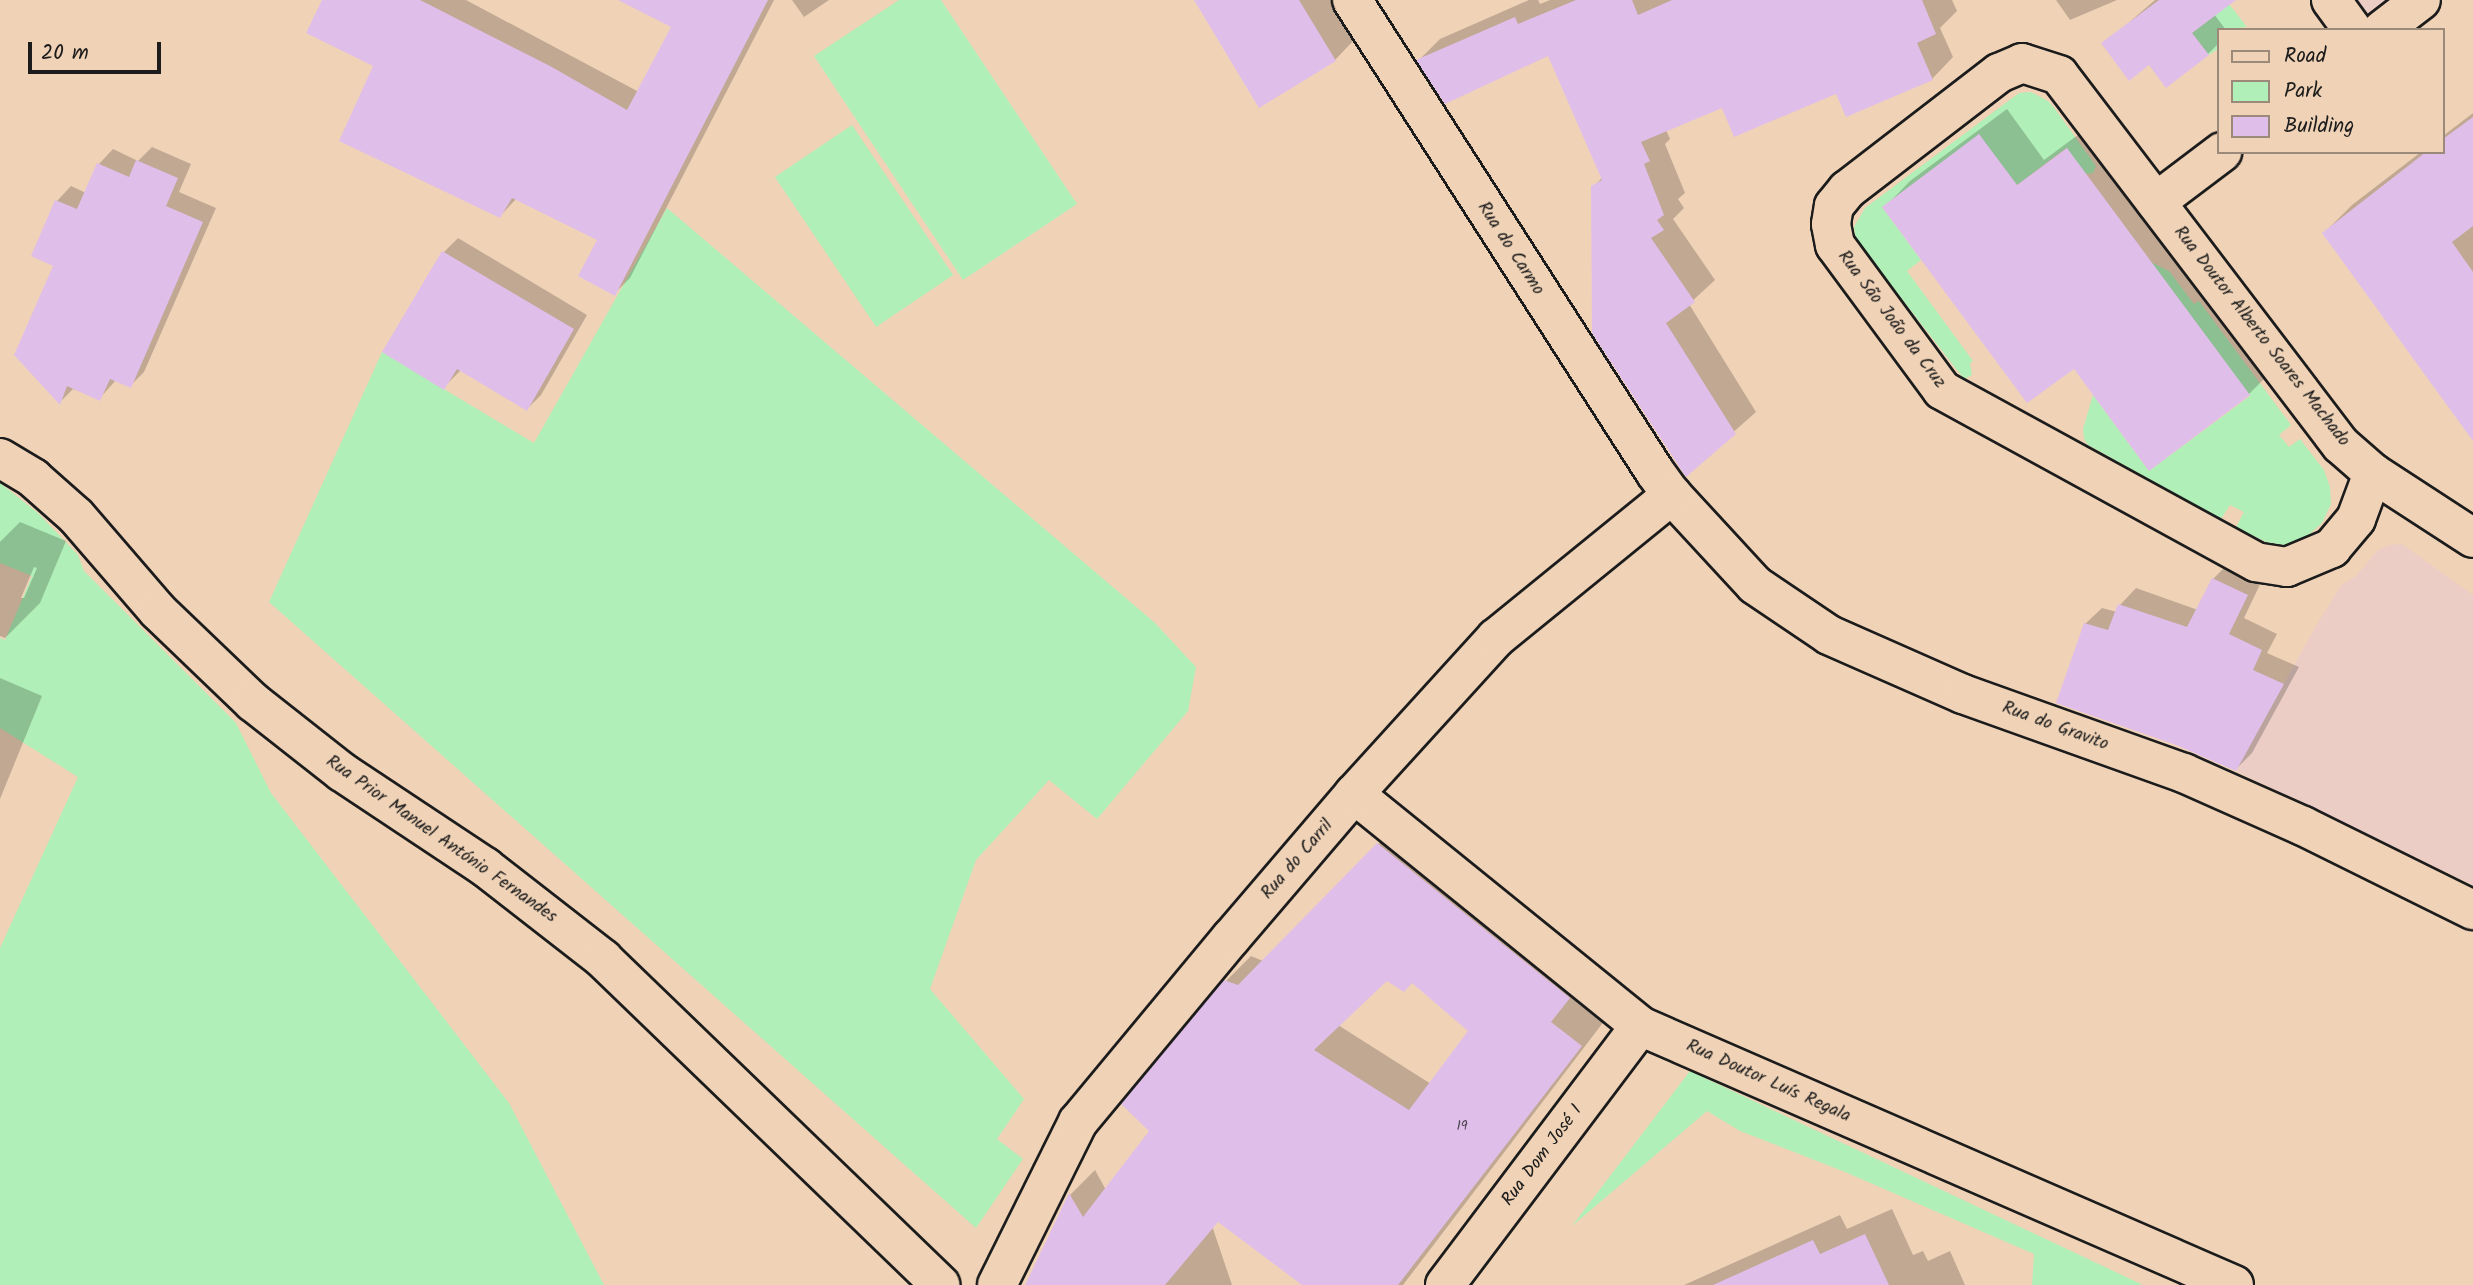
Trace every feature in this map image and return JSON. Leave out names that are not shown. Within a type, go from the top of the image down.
[{"type":"street","name":"Rua do Carmo","points":[[1352,0],[1480,202],[1672,495]]},
{"type":"street","points":[[2332,0],[2352,28]]},
{"type":"street","points":[[2385,28],[2421,0]]},
{"type":"street","name":"Rua São João da Cruz","points":[[2157,202],[2059,75],[2022,64],[1999,73],[1847,190],[1834,206],[1831,224],[1835,245],[1942,390],[2256,562],[2287,567],[2332,548],[2356,519],[2373,473]]},
{"type":"street","points":[[2157,202],[2219,154]]},
{"type":"street","name":"Rua Doutor Alberto Soares Machado","points":[[2157,202],[2341,445],[2373,473],[2473,538]]},
{"type":"street","name":"Rua Prior Manuel António Fernandes","points":[[0,458],[33,478],[76,516],[158,611],[253,702],[342,772],[485,867],[603,959],[940,1285]]},
{"type":"street","name":"Rua do Carril","points":[[997,1285],[1078,1122],[1354,794],[1496,638],[1672,495]]},
{"type":"street","name":"Rua do Gravito","points":[[1672,495],[1755,585],[1829,635],[1963,694],[2185,773],[2303,826],[2473,910]]},
{"type":"street","name":"Rua Doutor Luís Regala","points":[[1354,794],[1640,1026],[2234,1285]]},
{"type":"street","name":"Rua Dom José I","points":[[1445,1285],[1640,1026]]},
{"type":"shaded area","points":[[2331,0],[2421,0],[2385,28],[2379,28]]},
{"type":"shaded area","points":[[2402,544],[2473,595],[2473,885],[2236,771],[2314,629],[2342,584],[2355,577],[2378,550],[2389,545]]},
{"type":"green space","points":[[899,0],[941,0],[1077,204],[963,280],[814,56]]},
{"type":"green space","points":[[2201,0],[2226,0],[2247,27],[2218,28],[2218,49],[2209,55],[2192,33],[2213,17]]},
{"type":"green space","points":[[2031,92],[2048,101],[2055,109],[2096,166],[2093,173],[2086,174],[2066,148],[2017,185],[1979,135],[1882,207],[1921,260],[1907,271],[1973,361],[1970,363],[1972,375],[1964,379],[1856,240],[1854,227],[1865,208],[2019,93]]},
{"type":"green space","points":[[852,125],[953,275],[876,327],[775,177]]},
{"type":"green space","points":[[667,208],[1154,622],[1196,667],[1188,711],[1097,819],[1049,780],[976,860],[930,989],[1024,1099],[997,1139],[1023,1159],[976,1228],[269,602],[382,352],[534,443]]},
{"type":"green space","points":[[2151,262],[2169,271],[2194,304],[2199,301],[2291,425],[2279,435],[2289,447],[2300,439],[2324,470],[2330,487],[2331,504],[2322,523],[2303,540],[2286,545],[2268,543],[2236,527],[2244,512],[2230,505],[2221,519],[2088,445],[2084,439],[2083,429],[2093,395],[2149,471],[2250,396]]},
{"type":"green space","points":[[0,483],[38,513],[78,555],[84,571],[236,723],[271,793],[509,1103],[604,1285],[0,1285],[0,948],[78,777],[0,728],[0,638],[5,640],[32,576],[0,563]]},
{"type":"green space","points":[[1690,1071],[2143,1285],[2032,1285],[2034,1254],[1845,1172],[1740,1131],[1707,1111],[1572,1226]]},
{"type":"building","points":[[322,0],[420,0],[550,66],[627,110],[671,27],[618,0],[768,0],[615,296],[578,276],[597,240],[512,198],[500,218],[339,141],[373,66],[306,33]]},
{"type":"building","points":[[1194,0],[1299,0],[1336,61],[1259,108]]},
{"type":"building","points":[[1576,0],[1632,0],[1638,15],[1672,0],[1922,0],[1936,34],[1917,43],[1933,80],[1846,117],[1836,94],[1734,137],[1722,108],[1641,142],[1650,161],[1644,164],[1664,215],[1657,220],[1664,230],[1651,238],[1695,302],[1666,323],[1736,434],[1686,477],[1592,333],[1591,186],[1602,180],[1548,56],[1445,104],[1416,60],[1515,17],[1518,24]]},
{"type":"building","points":[[2159,0],[2236,0],[2192,33],[2209,55],[2166,88],[2149,65],[2129,81],[2101,43]]},
{"type":"building","points":[[2473,117],[2473,226],[2452,242],[2473,272],[2473,441],[2322,233],[2423,154],[2445,154],[2445,138]]},
{"type":"building","points":[[1979,134],[2017,185],[2067,148],[2250,395],[2149,471],[2074,369],[2027,403],[1882,207]]},
{"type":"building","points":[[136,160],[178,178],[166,206],[203,222],[131,388],[110,379],[100,401],[67,386],[60,405],[14,355],[53,266],[31,256],[55,200],[77,209],[97,163],[129,177]]},
{"type":"building","points":[[442,251],[574,329],[527,411],[457,369],[444,390],[382,352]]},
{"type":"building","points":[[2212,578],[2248,595],[2229,634],[2262,650],[2253,670],[2284,684],[2236,771],[2176,745],[2056,703],[2084,623],[2108,630],[2118,604],[2187,627]]},
{"type":"building","points":[[1377,843],[1570,998],[1551,1022],[1582,1046],[1398,1285],[1302,1285],[1218,1222],[1165,1285],[1025,1285],[1069,1193],[1083,1217],[1149,1131],[1121,1104],[1224,980],[1238,985]],"holes":[[[1387,981],[1404,992],[1412,983],[1468,1031],[1409,1110],[1314,1050]]]},
{"type":"building","points":[[1865,1234],[1889,1285],[1713,1285],[1813,1240],[1820,1254]]}]
